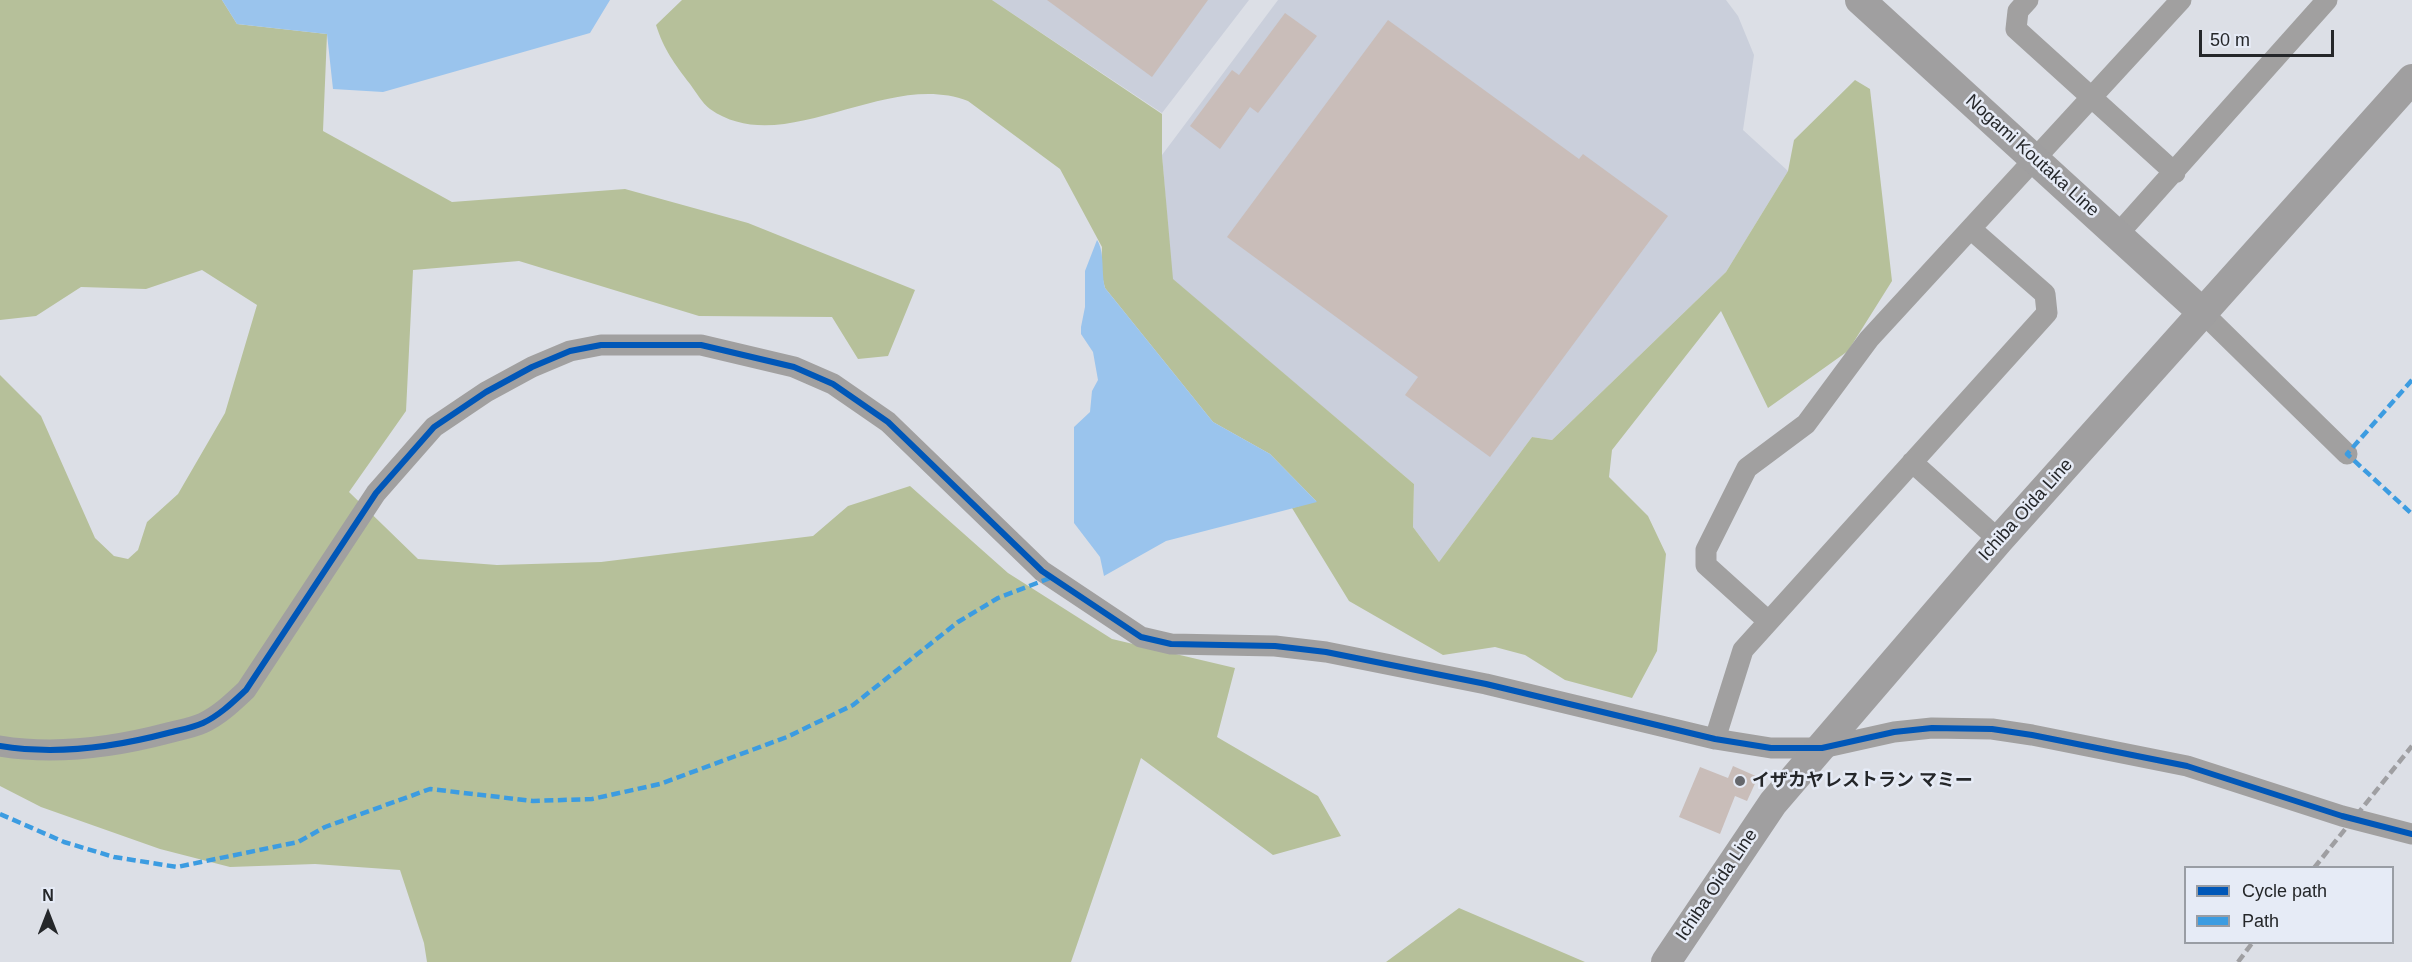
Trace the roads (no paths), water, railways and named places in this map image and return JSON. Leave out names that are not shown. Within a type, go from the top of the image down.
[{"type":"main road","name":"Nogami Koutaka Line","points":[[1860,0],[2203,313]]},
{"type":"main road","name":"Ichiba Oida Line","points":[[1666,962],[1773,803],[1998,540],[2412,79]]},
{"type":"street","points":[[2028,0],[2018,11],[2016,29],[2175,173]]},
{"type":"street","points":[[1768,621],[1706,565],[1706,550],[1747,468],[1806,424],[1869,339],[1972,230],[2181,0]]},
{"type":"street","points":[[2118,234],[2175,173],[2327,0]]},
{"type":"street","points":[[1715,739],[1743,650],[2047,313],[2045,294],[1972,230]]},
{"type":"street","points":[[2203,313],[2347,454]]},
{"type":"street","points":[[0,746],[16,749],[98,747],[145,740],[202,723],[224,710],[246,690],[287,632],[376,494],[434,428],[486,392],[532,367],[570,351],[601,345],[701,345],[794,367],[833,384],[888,422],[1042,571],[1141,636],[1170,644],[1275,646],[1326,652],[1486,684],[1715,739],[1771,748],[1822,748],[1894,732],[1932,728],[1992,729],[2112,749],[2187,766],[2342,816],[2412,834]]},
{"type":"street","points":[[1912,462],[1998,540]]},
{"type":"water","points":[[222,0],[610,0],[590,33],[383,92],[333,89],[327,34],[237,24]]},
{"type":"water","points":[[1097,240],[1101,250],[1105,288],[1213,422],[1270,454],[1317,502],[1166,541],[1104,576],[1100,557],[1074,523],[1074,427],[1090,412],[1092,391],[1098,380],[1093,352],[1081,334],[1085,307],[1085,271]]},
{"type":"railway","points":[[2316,866],[2412,746]]},
{"type":"railway","points":[[2238,962],[2252,944]]},
{"type":"place","name":"イザカヤレストラン マミー","points":[[1740,781]]}]
